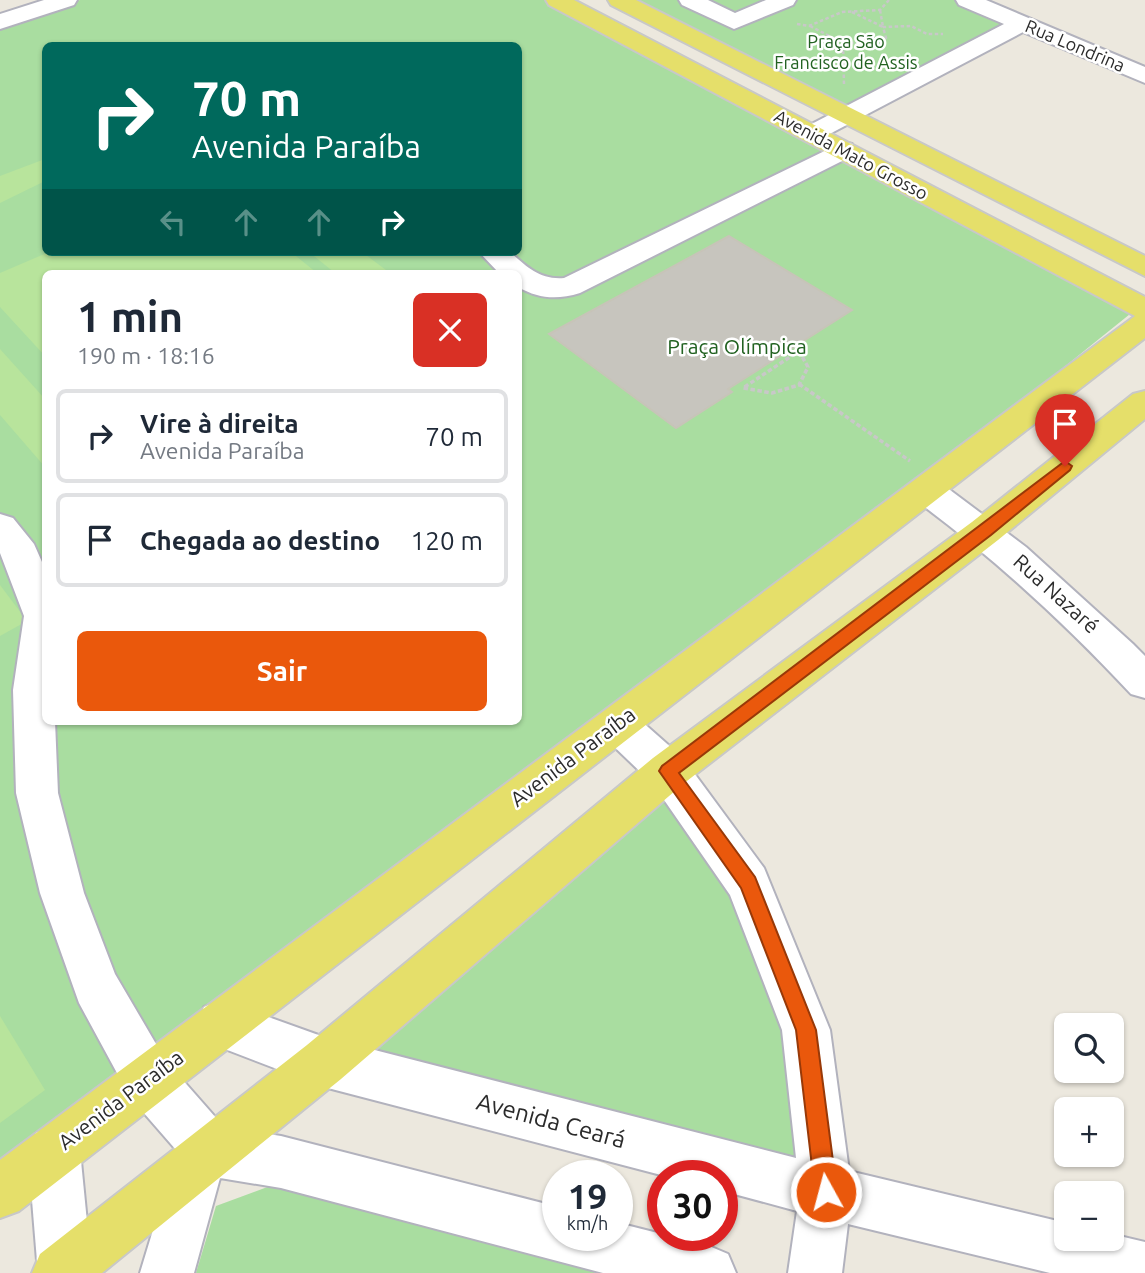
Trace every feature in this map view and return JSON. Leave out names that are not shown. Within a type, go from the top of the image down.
[{"type":"main road","name":"Avenida Mato Grosso","points":[[558,0],[1145,309]]},
{"type":"main road","name":"Avenida Mato Grosso","points":[[619,0],[857,111],[1145,267]]},
{"type":"main road","name":"Avenida Paraíba","points":[[0,1192],[1145,323]]},
{"type":"main road","points":[[64,1271],[324,1062],[668,771],[985,531],[1145,402]]},
{"type":"street","points":[[0,3],[10,0]]},
{"type":"street","points":[[0,22],[66,0]]},
{"type":"street","points":[[691,0],[734,22],[785,0]]},
{"type":"street","name":"Rua Londrina","points":[[967,0],[1145,76]]},
{"type":"street","points":[[811,134],[998,38],[1022,23]]},
{"type":"street","points":[[522,277],[544,289],[570,287],[843,150]]},
{"type":"street","points":[[497,256],[513,270]]},
{"type":"street","name":"Rua Nazaré","points":[[932,485],[1081,613],[1145,682]]},
{"type":"street","points":[[0,527],[21,554],[42,613]]},
{"type":"street","points":[[42,623],[33,690],[37,793],[62,893],[96,987],[148,1079],[204,1156],[281,1162],[542,1230]]},
{"type":"street","points":[[617,724],[668,771],[748,883],[806,1030],[826,1192],[815,1273]]},
{"type":"street","name":"Avenida Ceará","points":[[221,1024],[324,1062],[826,1192],[1145,1269]]},
{"type":"street","points":[[54,1151],[64,1271]]},
{"type":"street","points":[[167,1273],[204,1156]]},
{"type":"street","points":[[623,1251],[709,1273]]},
{"type":"path","points":[[809,26],[851,11],[880,10],[889,4],[889,0]]},
{"type":"path","points":[[743,19],[809,26],[843,43],[873,43],[886,38],[880,10]]},
{"type":"path","points":[[851,11],[883,27],[911,26],[927,34],[968,33],[998,38]]},
{"type":"path","points":[[843,43],[842,81],[857,111]]},
{"type":"path","points":[[799,351],[808,367],[799,384],[785,393],[773,395],[743,388],[799,351]]},
{"type":"path","points":[[799,384],[932,485]]},
{"type":"green space","name":"Praça Olímpica","points":[[80,0],[547,0],[1135,310],[955,455],[0,1181],[0,26]]},
{"type":"green space","name":"Praça São Francisco de Assis","points":[[629,0],[960,0],[1008,22],[847,111]]},
{"type":"green space","points":[[42,160],[42,182],[0,203],[0,176]]},
{"type":"green space","points":[[42,255],[296,256],[313,270],[42,270],[42,353],[0,307],[0,273]]},
{"type":"green space","points":[[314,256],[367,256],[386,270],[331,270]]},
{"type":"green space","points":[[0,349],[42,396],[42,464],[0,415]]},
{"type":"green space","points":[[0,585],[27,621],[0,636]]},
{"type":"green space","points":[[671,792],[735,884],[791,1023],[804,1162],[368,1053]]},
{"type":"green space","points":[[0,1016],[45,1090],[0,1123]]},
{"type":"green space","points":[[289,1179],[597,1273],[196,1273],[216,1206]]},
{"type":"building","points":[[729,236],[852,310],[728,389],[732,392],[676,428],[549,334]]},
{"type":"route","points":[[826,1192],[806,1030],[748,883],[668,771],[985,531],[1065,466]]}]
